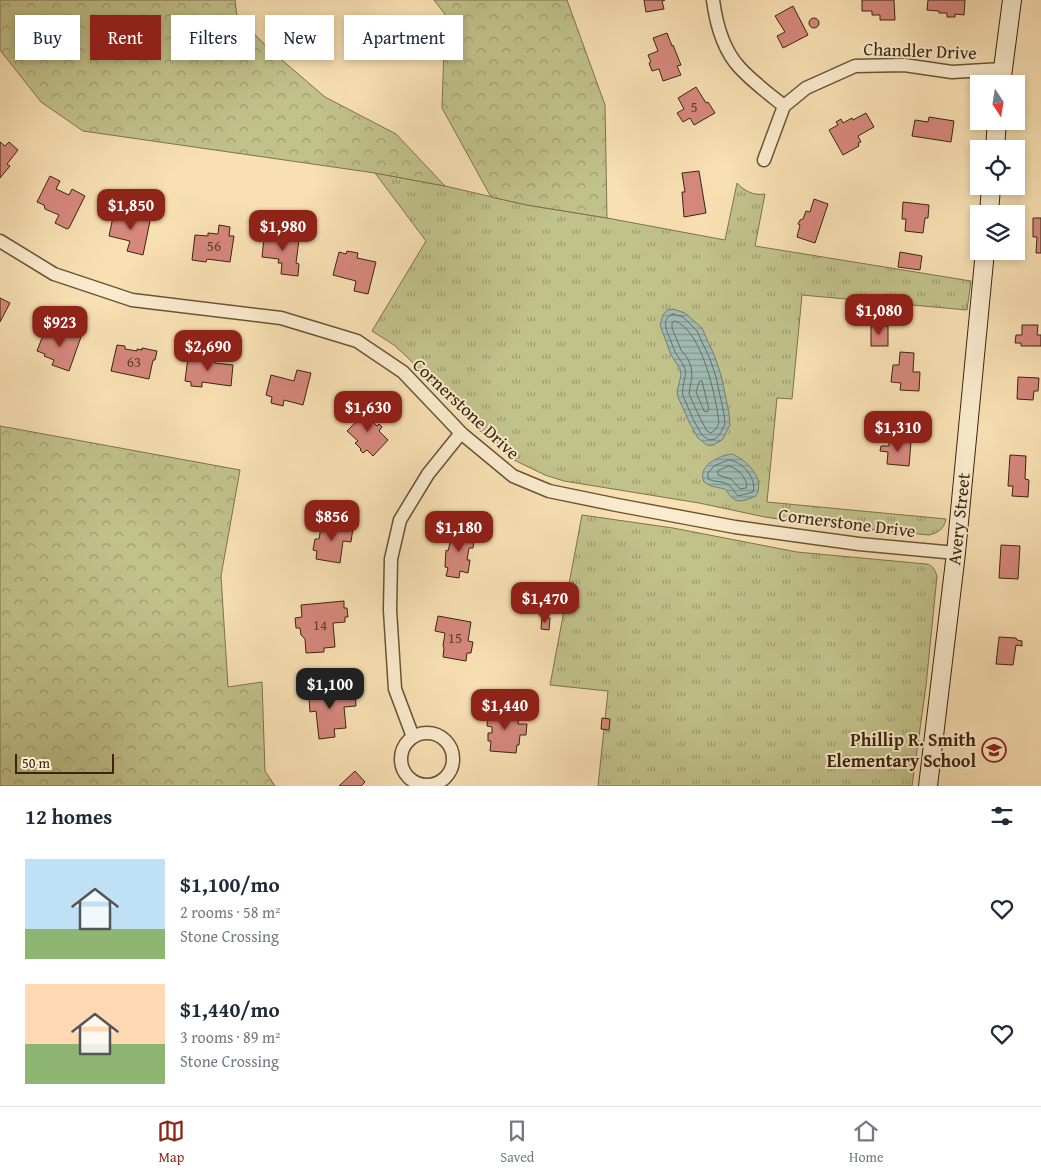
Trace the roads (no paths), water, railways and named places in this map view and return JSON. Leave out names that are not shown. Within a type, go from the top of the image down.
[{"type":"main road","points":[[1002,75],[1012,0]]},
{"type":"main road","name":"Avery Street","points":[[928,786],[956,553],[984,260]]},
{"type":"street","points":[[713,0],[715,15],[726,49],[739,68],[784,106],[764,160]]},
{"type":"street","name":"Chandler Drive","points":[[784,106],[806,88],[854,66],[904,65],[982,75]]},
{"type":"street","name":"Cornerstone Drive","points":[[0,241],[54,274],[132,300],[281,318],[357,341],[403,372],[461,433],[513,476],[549,490],[735,527],[859,544],[956,553]]},
{"type":"street","points":[[413,737],[395,689],[390,610],[391,559],[400,520],[428,474],[461,433]]},
{"type":"street","points":[[426,733],[435,734],[443,738],[449,745],[453,754],[453,764],[442,780],[434,784],[421,784],[413,780],[404,771],[401,762],[402,752],[406,743],[413,737],[426,733]]},
{"type":"water","points":[[673,309],[685,313],[702,328],[721,375],[730,425],[722,440],[713,445],[707,445],[698,438],[678,397],[680,369],[671,355],[660,325],[663,315],[667,310]]},
{"type":"water","points":[[732,454],[749,465],[757,477],[759,483],[756,496],[739,501],[731,497],[725,489],[711,486],[704,482],[703,471],[710,463]]},
{"type":"place","name":"Phillip R. Smith Elementary School","points":[[994,750]]}]
